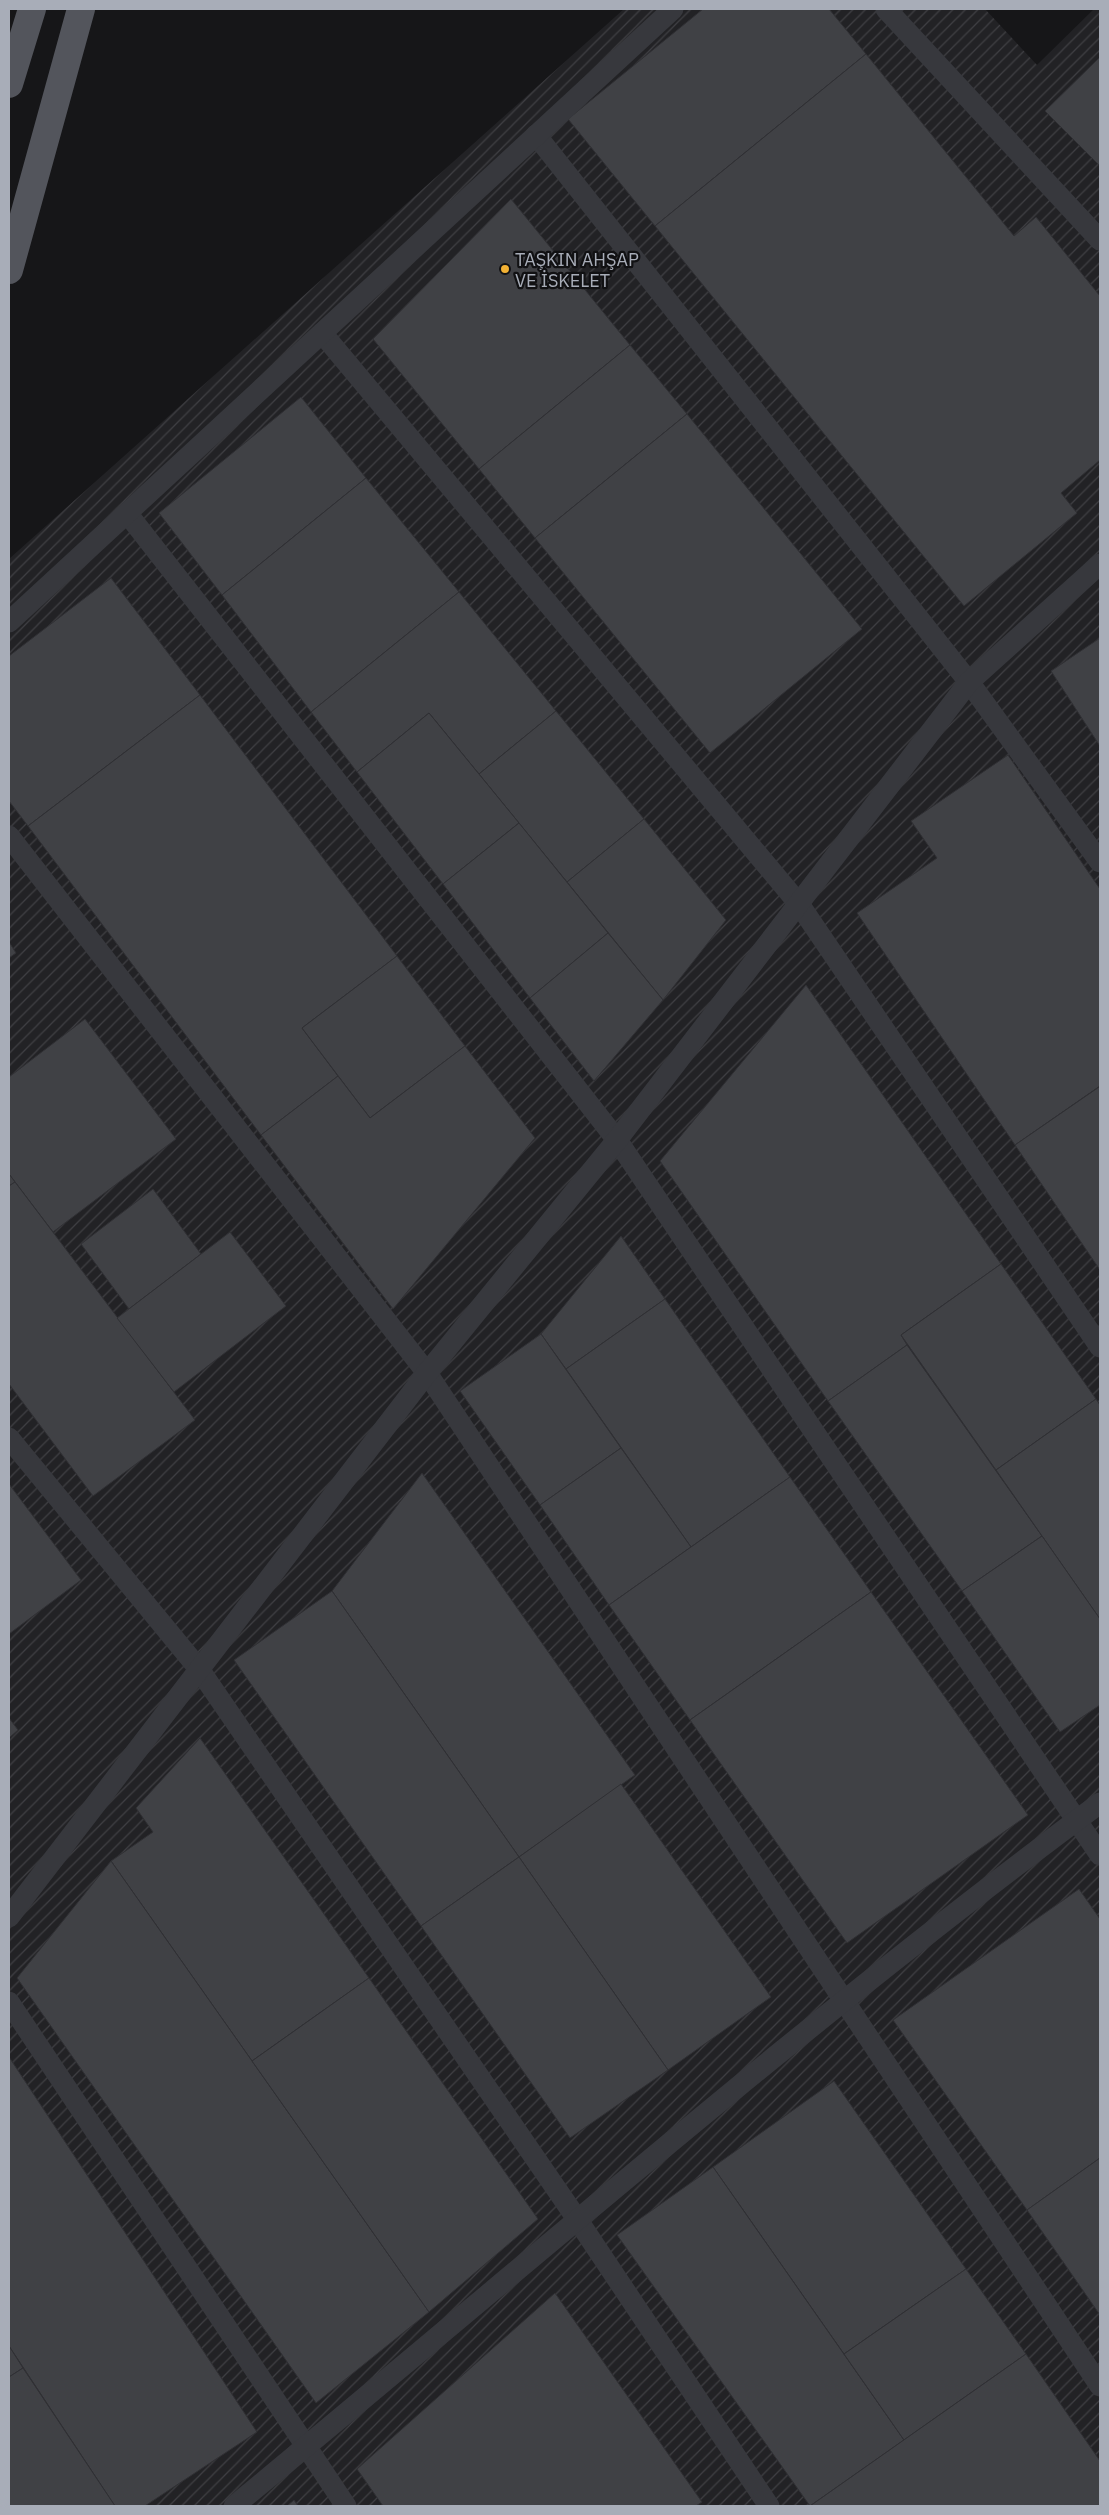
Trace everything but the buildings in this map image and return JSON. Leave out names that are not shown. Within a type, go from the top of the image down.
[{"type":"main road","points":[[9,84],[32,9]]},
{"type":"main road","points":[[9,270],[81,9]]},
{"type":"lane","points":[[9,622],[673,9]]},
{"type":"lane","points":[[886,9],[1100,240]]},
{"type":"lane","points":[[536,135],[970,682],[1100,862]]},
{"type":"lane","points":[[322,333],[799,904],[1100,1347]]},
{"type":"lane","points":[[127,513],[617,1140],[1100,1855]]},
{"type":"lane","points":[[9,1917],[427,1373],[617,1140],[970,682],[1100,564]]},
{"type":"lane","points":[[9,836],[427,1373],[1100,2386]]},
{"type":"lane","points":[[9,1438],[200,1669],[577,2218],[769,2506]]},
{"type":"lane","points":[[234,2506],[577,2218],[844,2001],[1100,1803]]},
{"type":"lane","points":[[9,2002],[346,2506]]},
{"type":"shaded area","points":[[624,9],[985,9],[1037,65],[1094,9],[1100,9],[1100,2506],[9,2506],[9,559]]},
{"type":"place","name":"TAŞKIN AHŞAP VE İSKELET","points":[[505,269]]}]
